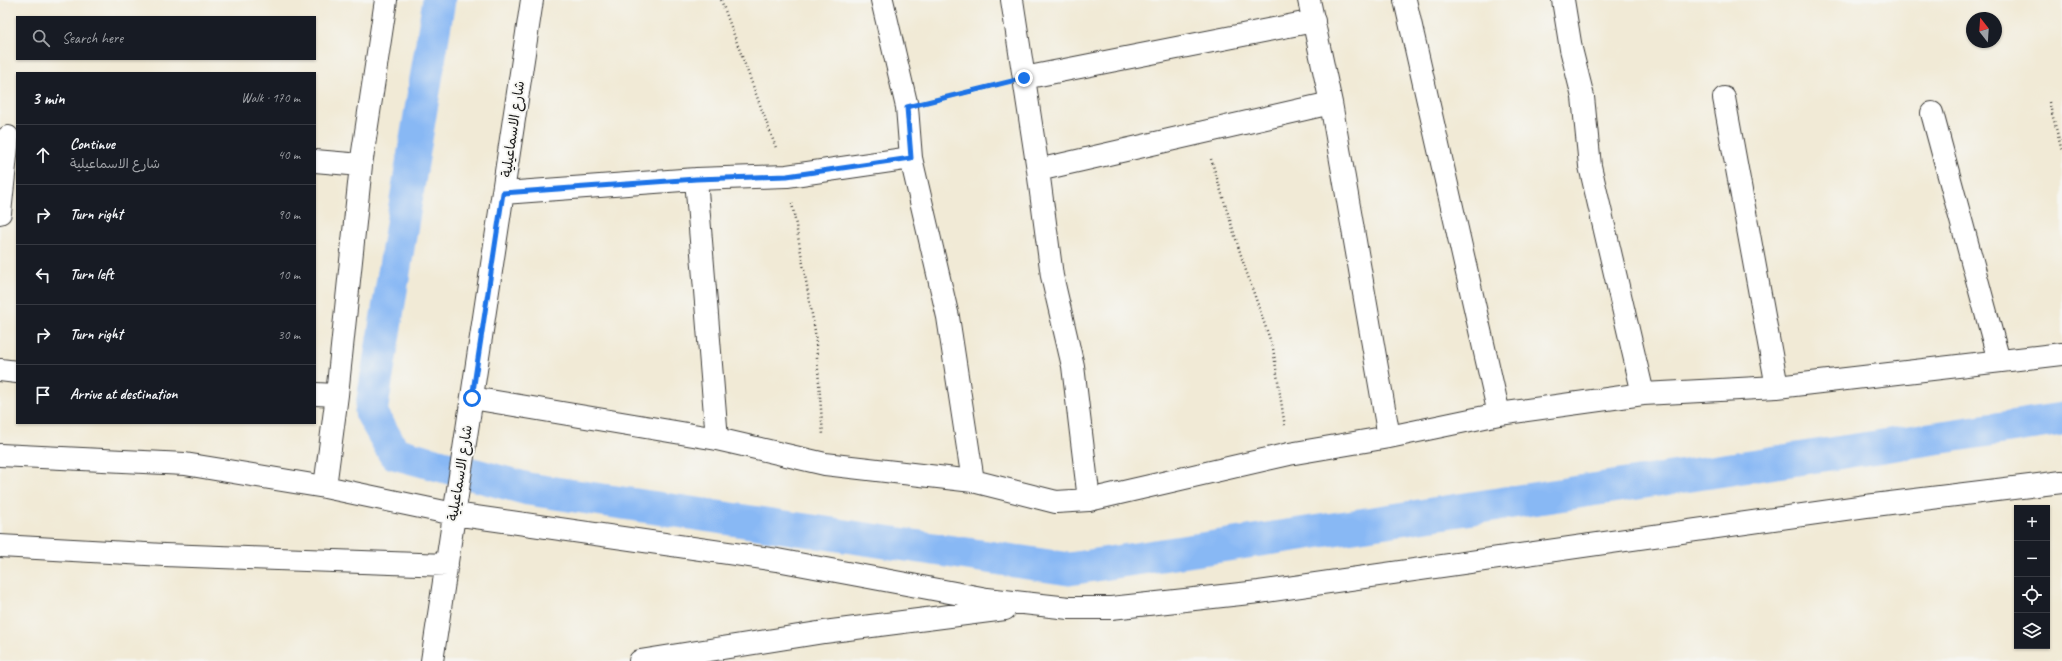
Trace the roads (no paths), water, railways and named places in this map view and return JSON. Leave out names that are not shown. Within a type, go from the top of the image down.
[{"type":"street","points":[[325,487],[337,395],[361,165],[386,0]]},
{"type":"street","name":"شارع الاسماعيلية","points":[[432,661],[532,0]]},
{"type":"street","points":[[882,0],[907,107],[911,158],[948,317],[973,481]]},
{"type":"street","points":[[1012,0],[1054,287],[1073,366],[1090,500]]},
{"type":"street","points":[[1405,0],[1499,414]]},
{"type":"street","points":[[1563,0],[1571,49],[1583,97],[1590,166],[1643,394]]},
{"type":"street","points":[[1024,78],[1312,10],[1331,103],[1389,437]]},
{"type":"street","points":[[1724,98],[1777,386]]},
{"type":"street","points":[[1038,170],[1203,134],[1331,103]]},
{"type":"street","points":[[1932,113],[1999,361]]},
{"type":"street","points":[[0,213],[8,137]]},
{"type":"street","points":[[503,193],[696,179],[787,176],[911,158]]},
{"type":"street","points":[[316,161],[361,165]]},
{"type":"street","points":[[696,179],[717,439]]},
{"type":"street","points":[[472,398],[717,439],[825,464],[973,481],[1056,502],[1090,500],[1289,454],[1389,437],[1499,414],[1643,394],[1777,386],[2062,354]]},
{"type":"street","points":[[0,370],[16,372]]},
{"type":"street","points":[[316,394],[337,395]]},
{"type":"street","points":[[0,455],[185,464],[325,487],[454,514],[777,560],[1032,606],[1069,608],[1111,608],[1258,592],[1866,506],[2062,482]]},
{"type":"street","points":[[0,546],[164,555],[447,565]]},
{"type":"street","points":[[640,661],[824,632],[1032,606]]},
{"type":"waterway","points":[[439,0],[371,412],[394,453],[528,489],[1069,569],[2062,419]]}]
